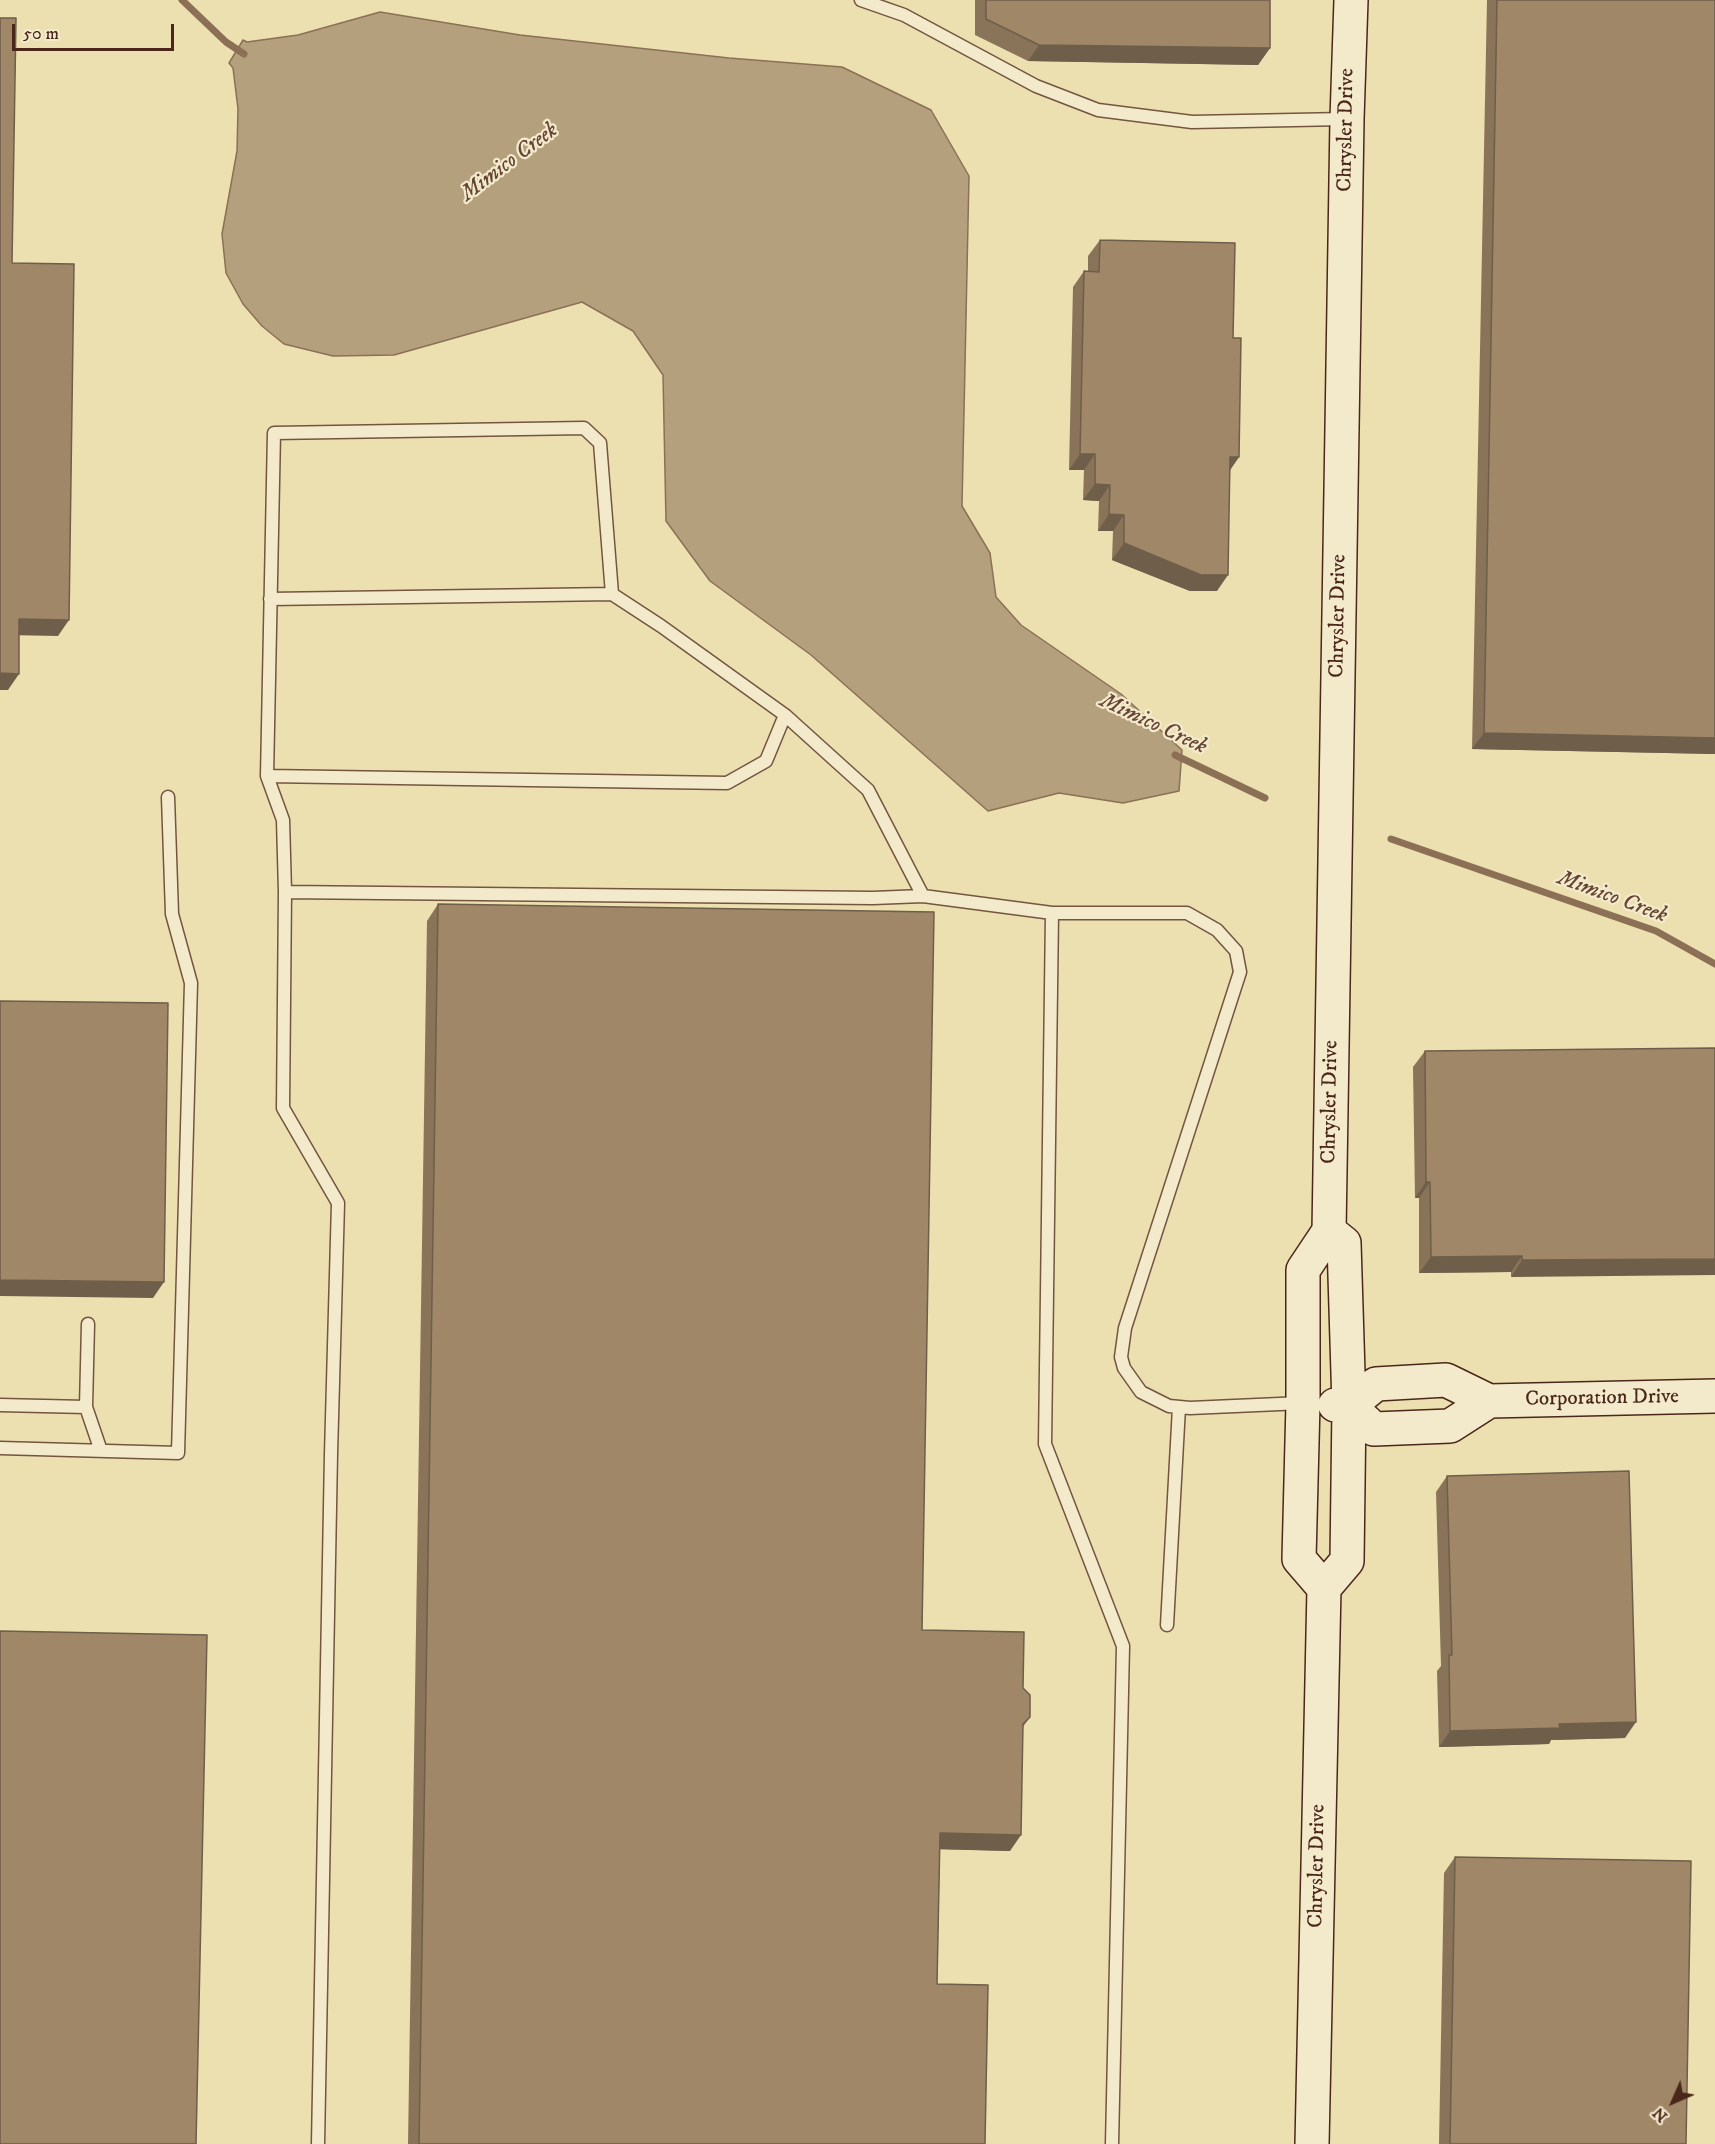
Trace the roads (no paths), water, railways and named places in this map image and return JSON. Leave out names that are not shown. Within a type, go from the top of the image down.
[{"type":"street","name":"Chrysler Drive","points":[[1329,1231],[1347,119],[1351,0]]},
{"type":"street","points":[[1329,1231],[1344,1243],[1349,1406],[1347,1561],[1324,1588],[1299,1559],[1303,1403],[1303,1270],[1329,1231]]},
{"type":"street","name":"Corporation Drive","points":[[1349,1406],[1376,1384],[1446,1380],[1489,1401],[1715,1396]]},
{"type":"street","points":[[1303,1403],[1349,1406],[1374,1429],[1450,1426],[1489,1401]]},
{"type":"street","name":"Chrysler Drive","points":[[1312,2144],[1324,1588]]},
{"type":"lane","points":[[861,0],[904,15],[1036,86],[1098,110],[1192,122],[1347,119]]},
{"type":"lane","points":[[318,2144],[338,1203],[283,1108],[285,892],[282,820],[267,776],[274,433],[584,428],[600,443],[612,594]]},
{"type":"lane","points":[[270,599],[612,594],[661,626],[785,715],[868,790],[923,896]]},
{"type":"lane","points":[[267,776],[727,783],[766,761],[785,715]]},
{"type":"lane","points":[[0,1448],[178,1453],[191,983],[171,914],[168,797]]},
{"type":"lane","points":[[285,892],[873,898],[923,896],[1052,914],[1187,913],[1217,930],[1236,951],[1240,972],[1125,1328],[1121,1357],[1124,1368],[1141,1392],[1169,1406],[1303,1403]]},
{"type":"lane","points":[[1052,914],[1046,1444],[1123,1646],[1112,2144]]},
{"type":"lane","points":[[88,1324],[86,1407],[101,1450]]},
{"type":"lane","points":[[0,1405],[86,1407]]},
{"type":"lane","points":[[1167,1624],[1179,1407]]},
{"type":"water","points":[[380,12],[520,35],[729,58],[842,67],[931,110],[969,176],[962,506],[990,553],[996,597],[1021,625],[1121,694],[1182,750],[1179,791],[1123,803],[1059,793],[988,811],[811,655],[710,581],[666,521],[663,375],[633,331],[582,302],[394,355],[333,356],[284,344],[262,326],[243,304],[226,273],[222,234],[237,151],[238,109],[233,68],[229,63],[243,40],[247,42],[298,35]]},
{"type":"waterway","name":"Mimico Creek","points":[[182,0],[226,42],[244,54]]},
{"type":"waterway","name":"Mimico Creek","points":[[1175,755],[1265,798]]},
{"type":"waterway","name":"Mimico Creek","points":[[1391,839],[1656,931],[1715,964]]}]
